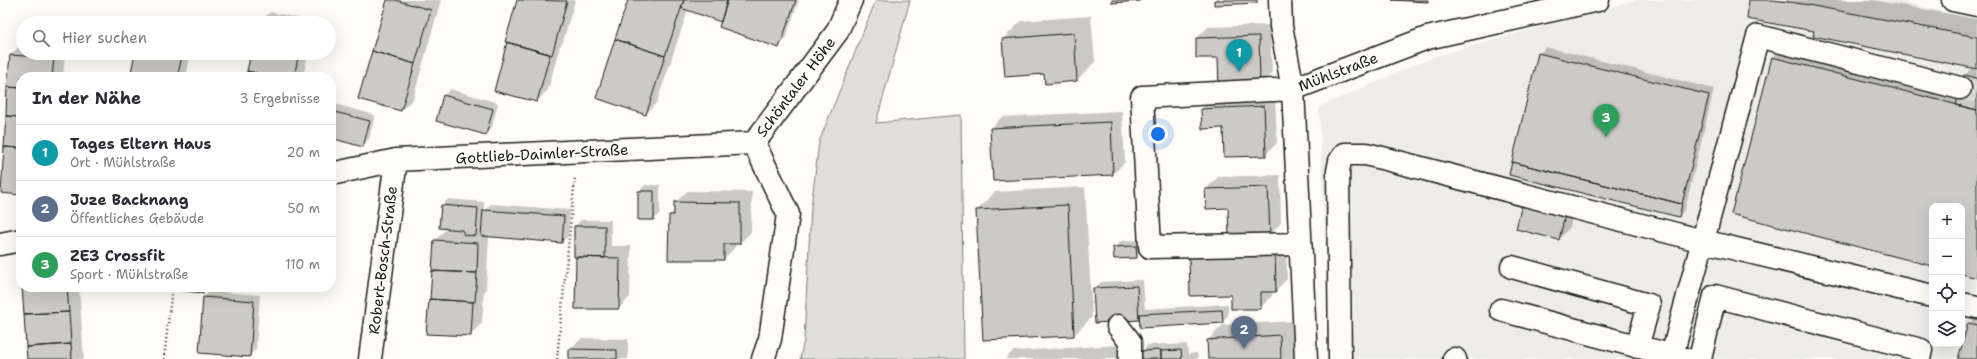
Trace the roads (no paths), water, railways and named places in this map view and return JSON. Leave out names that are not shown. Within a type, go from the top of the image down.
[{"type":"street","name":"Schöntaler Höhe","points":[[763,359],[770,339],[788,214],[754,143],[837,32],[851,0]]},
{"type":"street","points":[[1280,0],[1280,26],[1293,89],[1142,97],[1150,247],[1300,244]]},
{"type":"street","name":"Mühlstraße","points":[[1306,359],[1293,89],[1427,38],[1598,0]]},
{"type":"street","points":[[1953,0],[1977,6]]},
{"type":"street","points":[[1501,310],[1676,358],[1703,241],[1758,36],[1960,88]]},
{"type":"street","name":"Gottlieb-Daimler-Straße","points":[[336,173],[396,160],[577,153],[754,143]]},
{"type":"street","points":[[1340,359],[1338,171],[1340,161],[1345,154],[1366,154],[1703,241],[1929,295]]},
{"type":"street","name":"Robert-Bosch-Straße","points":[[370,359],[396,160]]},
{"type":"street","points":[[0,244],[16,241]]},
{"type":"street","points":[[1512,267],[1649,304],[1637,347]]},
{"type":"street","points":[[1700,359],[1715,296],[1921,350],[1919,359]]},
{"type":"street","points":[[1965,305],[1977,307]]},
{"type":"street","points":[[1118,326],[1130,342],[1130,359]]},
{"type":"tunnel","points":[[1960,88],[1977,92]]},
{"type":"place","name":"Tages Eltern Haus","points":[[1239,72]]},
{"type":"place","name":"ZE3 Crossfit","points":[[1606,137]]},
{"type":"place","name":"Juze Backnang","points":[[1244,349]]}]
